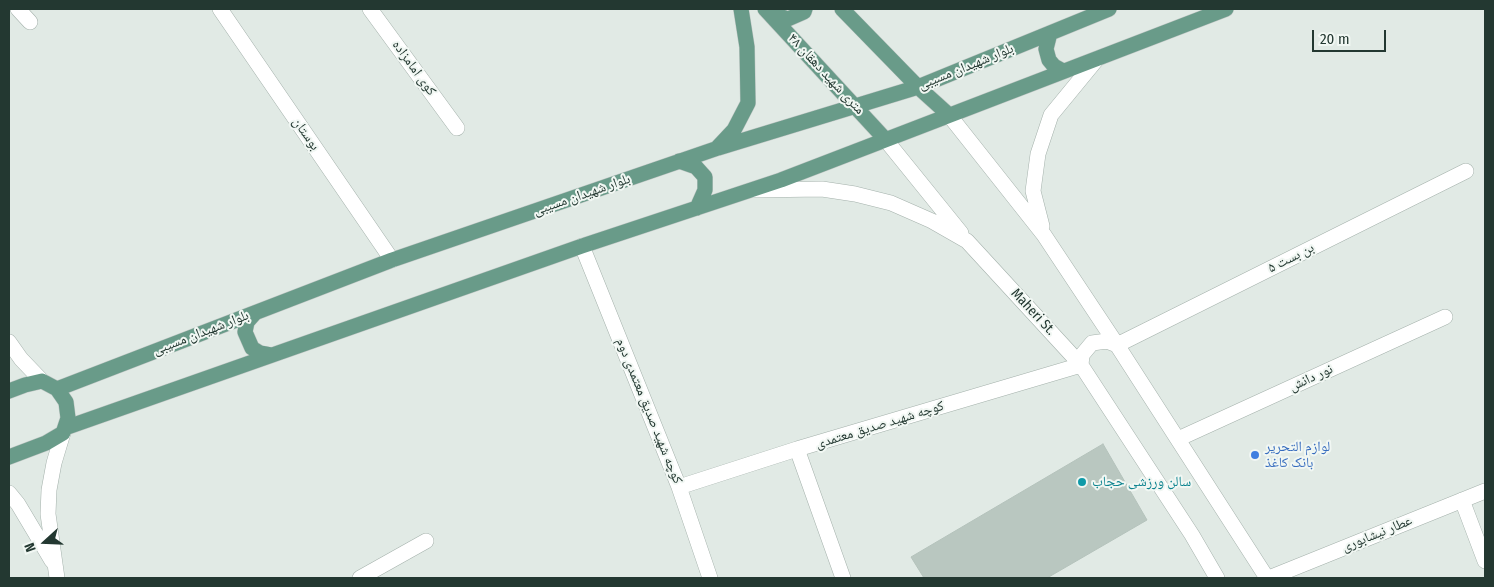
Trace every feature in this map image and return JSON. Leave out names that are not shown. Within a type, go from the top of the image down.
[{"type":"main road","points":[[718,148],[734,130],[748,103],[747,47],[741,9]]},
{"type":"main road","points":[[767,10],[788,19],[804,12],[805,9]]},
{"type":"main road","points":[[842,9],[918,87],[949,115]]},
{"type":"main road","name":"بلوار شهیدان مسیبی","points":[[57,389],[392,260],[718,148],[918,87],[1109,9]]},
{"type":"main road","points":[[9,457],[51,441],[64,430],[271,355],[582,246],[781,180],[1226,9]]},
{"type":"main road","name":"۴۸ متری شهید دهقان","points":[[767,10],[885,139]]},
{"type":"main road","points":[[1050,33],[1046,49],[1047,55],[1054,66],[1063,71]]},
{"type":"main road","points":[[679,161],[696,167],[705,177],[705,190],[697,208]]},
{"type":"main road","points":[[255,313],[247,322],[245,332],[252,348],[260,353],[271,355]]},
{"type":"main road","points":[[9,391],[42,381],[57,389],[66,402],[68,418],[64,430]]},
{"type":"street","points":[[18,9],[30,22]]},
{"type":"street","name":"بوستان","points":[[220,9],[392,260]]},
{"type":"street","name":"کوی امامزاده","points":[[370,9],[457,128]]},
{"type":"street","points":[[1044,235],[1032,191],[1038,154],[1051,115],[1097,59]]},
{"type":"street","points":[[949,115],[1044,235],[1268,578]]},
{"type":"street","points":[[885,139],[967,241]]},
{"type":"street","name":"بن بست ۵","points":[[1117,345],[1466,171]]},
{"type":"street","name":"Maheri St.","points":[[750,190],[822,189],[855,194],[891,203],[932,220],[967,241],[1081,365],[1192,535],[1217,578]]},
{"type":"street","name":"کوچه شهید صدیق معتمدی دوم","points":[[582,246],[679,487],[710,578]]},
{"type":"street","name":"نور دانش","points":[[1178,439],[1445,317]]},
{"type":"street","points":[[1081,365],[1082,355],[1092,343],[1107,341],[1117,345]]},
{"type":"street","points":[[9,342],[21,359],[42,381]]},
{"type":"street","name":"کوچه شهید صدیق معتمدی","points":[[679,487],[1081,365]]},
{"type":"street","points":[[56,571],[48,514],[48,490],[64,430]]},
{"type":"street","points":[[797,450],[843,578]]},
{"type":"street","name":"عطار نیشابوری","points":[[1268,578],[1485,491]]},
{"type":"street","points":[[9,493],[18,504],[56,571]]},
{"type":"street","points":[[1462,500],[1485,561]]},
{"type":"street","points":[[360,578],[426,541]]},
{"type":"building","name":"سالن ورزشی حجاب","points":[[1103,444],[1147,520],[1047,578],[924,578],[911,557]]},
{"type":"place","name":"لوازم التحریر بانک کاغذ","points":[[1255,455]]},
{"type":"place","name":"سالن ورزشی حجاب","points":[[1082,482]]}]
